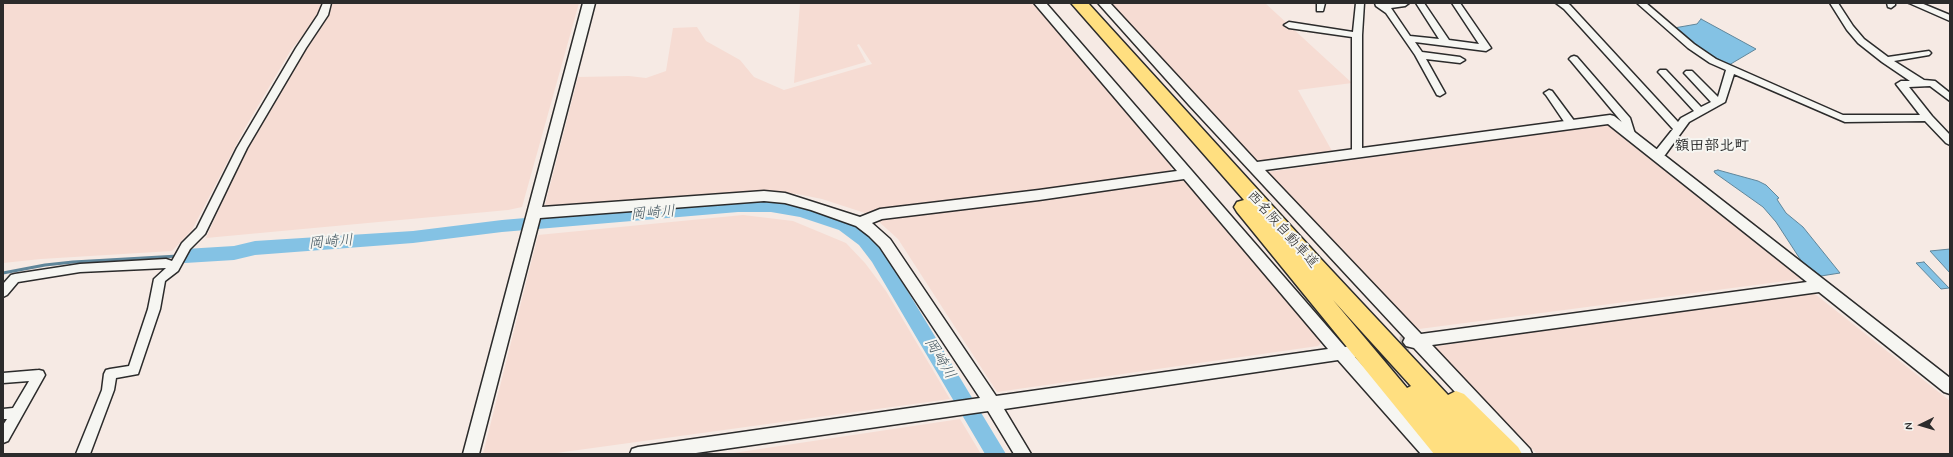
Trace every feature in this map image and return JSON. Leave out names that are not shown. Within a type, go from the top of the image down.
[{"type":"highway","name":"西名阪自動車道","points":[[1067,3],[1468,454]]},
{"type":"highway","name":"西名阪自動車道","points":[[1079,3],[1313,264],[1488,454]]},
{"type":"highway","points":[[1226,183],[1448,454]]},
{"type":"highway","points":[[1313,264],[1510,454]]},
{"type":"street","points":[[83,454],[108,390],[110,374],[134,370],[154,309],[160,279],[175,266],[184,249],[201,231],[242,148],[301,48],[324,15],[327,3]]},
{"type":"street","points":[[471,454],[589,3]]},
{"type":"street","points":[[1040,3],[1187,174],[1347,352],[1432,454]]},
{"type":"street","points":[[1104,3],[1413,342],[1524,454]]},
{"type":"street","points":[[1357,153],[1357,35],[1359,3]]},
{"type":"street","points":[[1380,5],[1405,3]]},
{"type":"street","points":[[1420,3],[1446,43]]},
{"type":"street","points":[[1407,38],[1486,48],[1456,3]]},
{"type":"street","points":[[1560,3],[1567,7],[1678,129]]},
{"type":"street","points":[[1641,3],[1691,46],[1714,61],[1839,117],[1928,118]]},
{"type":"street","points":[[1834,3],[1850,28],[1861,41],[1885,60],[1920,82]]},
{"type":"street","points":[[1913,3],[1950,18]]},
{"type":"street","points":[[1380,5],[1389,11],[1419,55],[1440,93]]},
{"type":"street","points":[[1289,24],[1357,35]]},
{"type":"street","points":[[1885,60],[1926,53]]},
{"type":"street","points":[[1419,55],[1460,60]]},
{"type":"street","points":[[1574,59],[1626,120],[1630,134]]},
{"type":"street","points":[[1655,154],[1661,152],[1685,120],[1722,100],[1731,69]]},
{"type":"street","points":[[1663,72],[1700,112]]},
{"type":"street","points":[[1689,74],[1718,103]]},
{"type":"street","points":[[1950,98],[1932,83],[1920,82],[1901,84],[1928,118],[1950,141]]},
{"type":"street","points":[[1549,93],[1571,124]]},
{"type":"street","points":[[1254,167],[1610,119],[1950,387]]},
{"type":"street","points":[[860,222],[880,214],[1039,195],[1187,174]]},
{"type":"street","points":[[531,221],[764,196],[786,198],[860,222],[874,232],[885,243],[988,404],[1023,454]]},
{"type":"street","points":[[3,292],[15,278],[65,270],[166,263],[175,266]]},
{"type":"street","points":[[1413,342],[1821,286]]},
{"type":"street","points":[[638,454],[1347,352]]},
{"type":"street","points":[[3,378],[40,375],[3,437]]},
{"type":"street","points":[[3,414],[17,413]]},
{"type":"shaded area","points":[[3,3],[321,3],[319,12],[313,23],[291,50],[245,128],[192,230],[172,251],[41,259],[3,263]]},
{"type":"shaded area","points":[[331,3],[579,3],[522,207],[508,210],[206,238],[243,155],[306,48],[329,14]]},
{"type":"shaded area","points":[[800,3],[1036,3],[1172,167],[1169,173],[865,213],[822,199],[797,194],[777,193],[544,209],[578,77],[629,76],[646,78],[666,71],[673,28],[697,27],[706,41],[740,60],[754,77],[784,90],[872,64],[859,44],[857,45],[866,62],[794,83]]},
{"type":"shaded area","points":[[1109,3],[1265,3],[1352,83],[1298,90],[1332,151],[1258,162]]},
{"type":"shaded area","points":[[1607,125],[1801,279],[1419,329],[1409,325],[1267,172]]},
{"type":"shaded area","points":[[1182,180],[1189,184],[1323,341],[1318,346],[997,392],[898,239],[877,220]]},
{"type":"shaded area","points":[[743,215],[793,221],[846,243],[865,263],[886,291],[950,399],[549,454],[483,454],[538,235]]},
{"type":"shaded area","points":[[1810,290],[1950,401],[1950,454],[1537,454],[1432,347]]},
{"type":"shaded area","points":[[960,419],[981,454],[727,454],[773,447]]},
{"type":"water","points":[[1701,19],[1756,49],[1729,65],[1707,53],[1674,28],[1697,24]]},
{"type":"water","points":[[1718,170],[1758,181],[1766,185],[1779,198],[1777,199],[1786,213],[1803,227],[1840,273],[1821,276],[1802,262],[1776,222],[1763,207],[1715,173],[1714,171]]},
{"type":"water","points":[[1950,249],[1950,273],[1930,251]]},
{"type":"water","points":[[1924,262],[1949,288],[1941,289],[1916,263]]},
{"type":"waterway","name":"岡崎川","points":[[185,256],[234,253],[255,248],[413,237],[502,226],[738,206],[771,206],[802,211],[845,226],[865,240],[878,257],[996,454]]},
{"type":"waterway","points":[[3,273],[45,265],[73,262],[178,256]]},
{"type":"tunnel","points":[[1355,351],[1408,343]]},
{"type":"district","name":"額田部北町","points":[[1712,147]]}]
